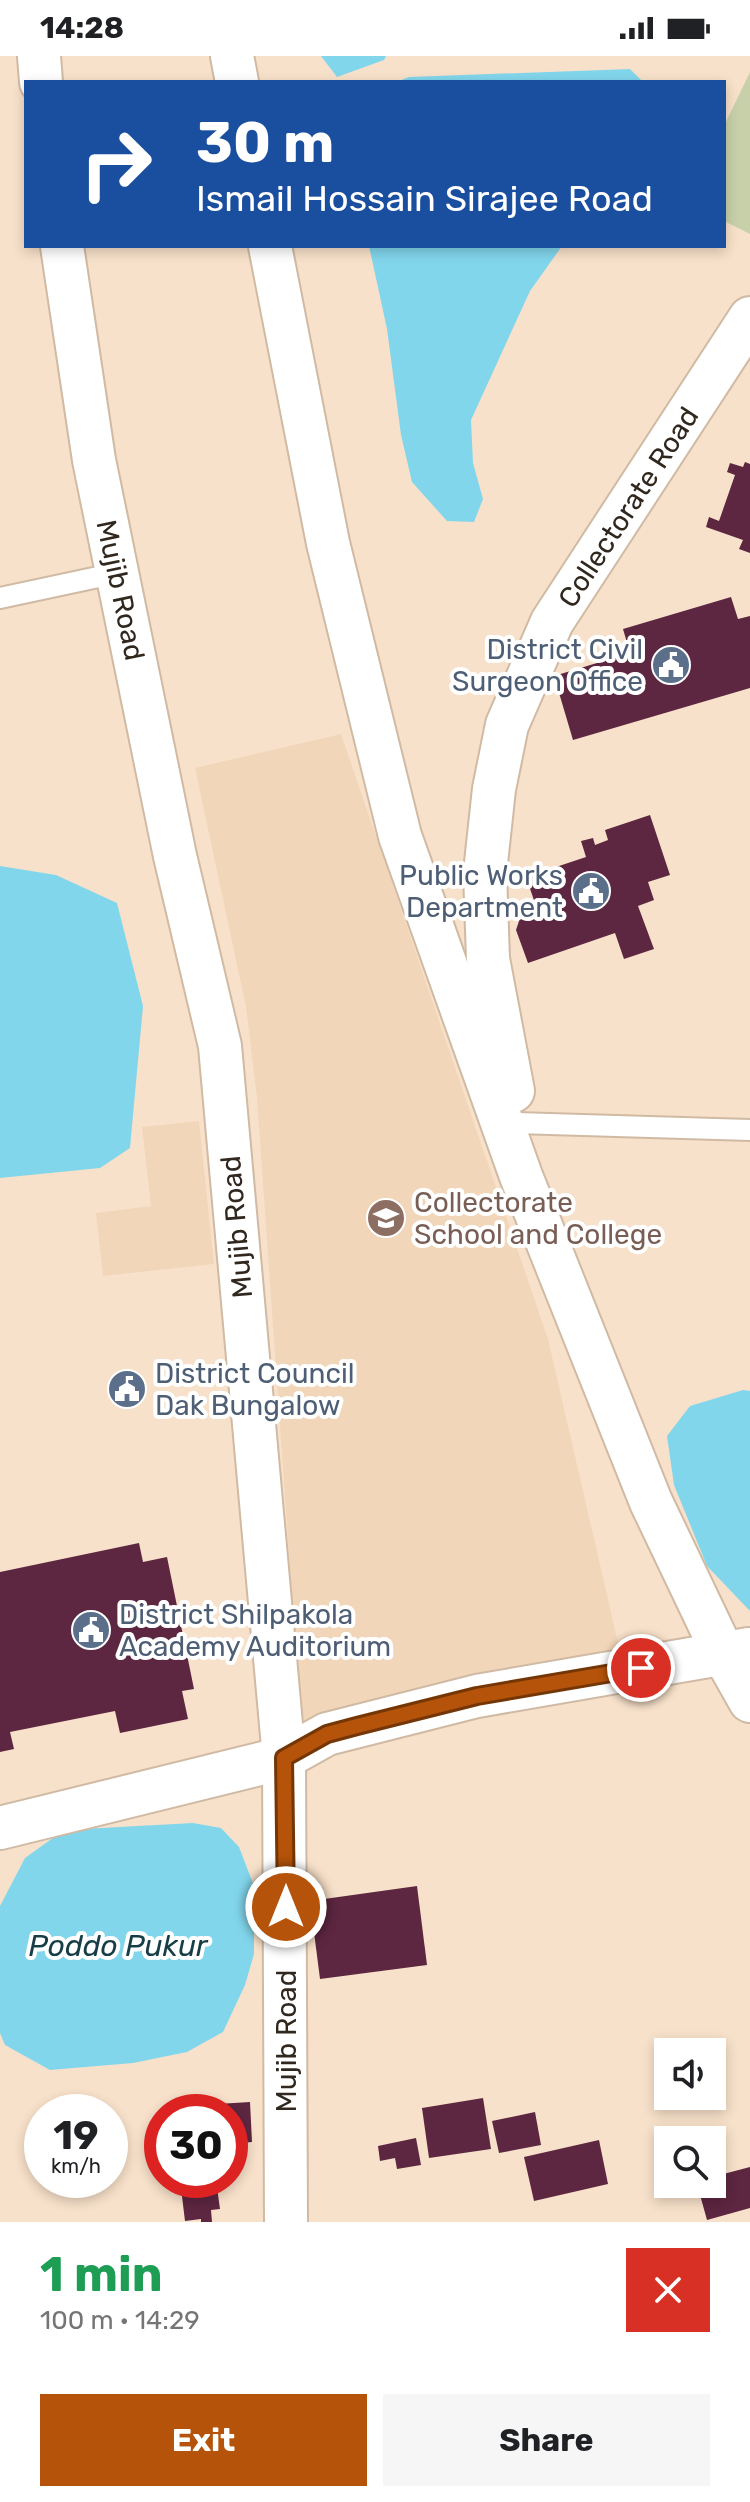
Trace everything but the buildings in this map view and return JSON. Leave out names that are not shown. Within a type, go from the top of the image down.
[{"type":"street","points":[[39,56],[41,80]]},
{"type":"street","points":[[232,56],[237,80]]},
{"type":"street","name":"Mujib Road","points":[[62,248],[94,460],[175,856],[220,1046],[284,1758],[286,2222]]},
{"type":"street","points":[[270,248],[328,543],[400,836],[521,1176],[651,1502],[737,1652],[750,1701]]},
{"type":"street","name":"Collectorate Road","points":[[521,1176],[513,1092],[488,959],[486,886],[494,789],[507,725],[552,622],[750,318]]},
{"type":"street","points":[[0,1828],[284,1758],[327,1734],[477,1696],[737,1652]]},
{"type":"lane","points":[[0,598],[117,573]]},
{"type":"lane","points":[[516,1123],[750,1130]]},
{"type":"shaded area","name":"Collectorate School and College","points":[[341,734],[548,1339],[619,1647],[301,1726],[257,1098],[246,1007],[195,768]]},
{"type":"shaded area","points":[[199,1121],[214,1264],[103,1276],[96,1213],[151,1206],[142,1127]]},
{"type":"green space","points":[[750,72],[750,234],[726,222],[726,122]]},
{"type":"water","points":[[321,56],[386,56],[384,60],[337,77]]},
{"type":"water","points":[[630,69],[641,80],[401,80],[409,77]]},
{"type":"water","points":[[369,248],[561,248],[530,291],[471,420],[473,463],[483,499],[474,522],[447,521],[412,482],[401,435],[387,329]]},
{"type":"water","points":[[0,866],[56,875],[117,903],[143,1006],[130,1148],[100,1168],[0,1178]]},
{"type":"water","points":[[743,1390],[750,1391],[750,1611],[707,1566],[674,1485],[667,1436],[690,1406]]},
{"type":"water","name":"Poddo Pukur","points":[[193,1823],[221,1828],[239,1847],[254,1886],[254,1954],[245,1985],[223,2032],[187,2052],[133,2063],[50,2070],[5,2045],[0,2033],[0,1906],[25,1858],[64,1830]]},
{"type":"place","name":"District Civil Surgeon Office","points":[[671,665]]},
{"type":"place","name":"Public Works Department","points":[[591,891]]},
{"type":"place","name":"Collectorate School and College","points":[[386,1218]]},
{"type":"place","name":"District Council Dak Bungalow","points":[[127,1389]]},
{"type":"place","name":"District Shilpakola Academy Auditorium","points":[[91,1630]]},
{"type":"route","points":[[286,1907],[284,1758],[327,1734],[357,1726],[477,1696],[641,1668]]}]
